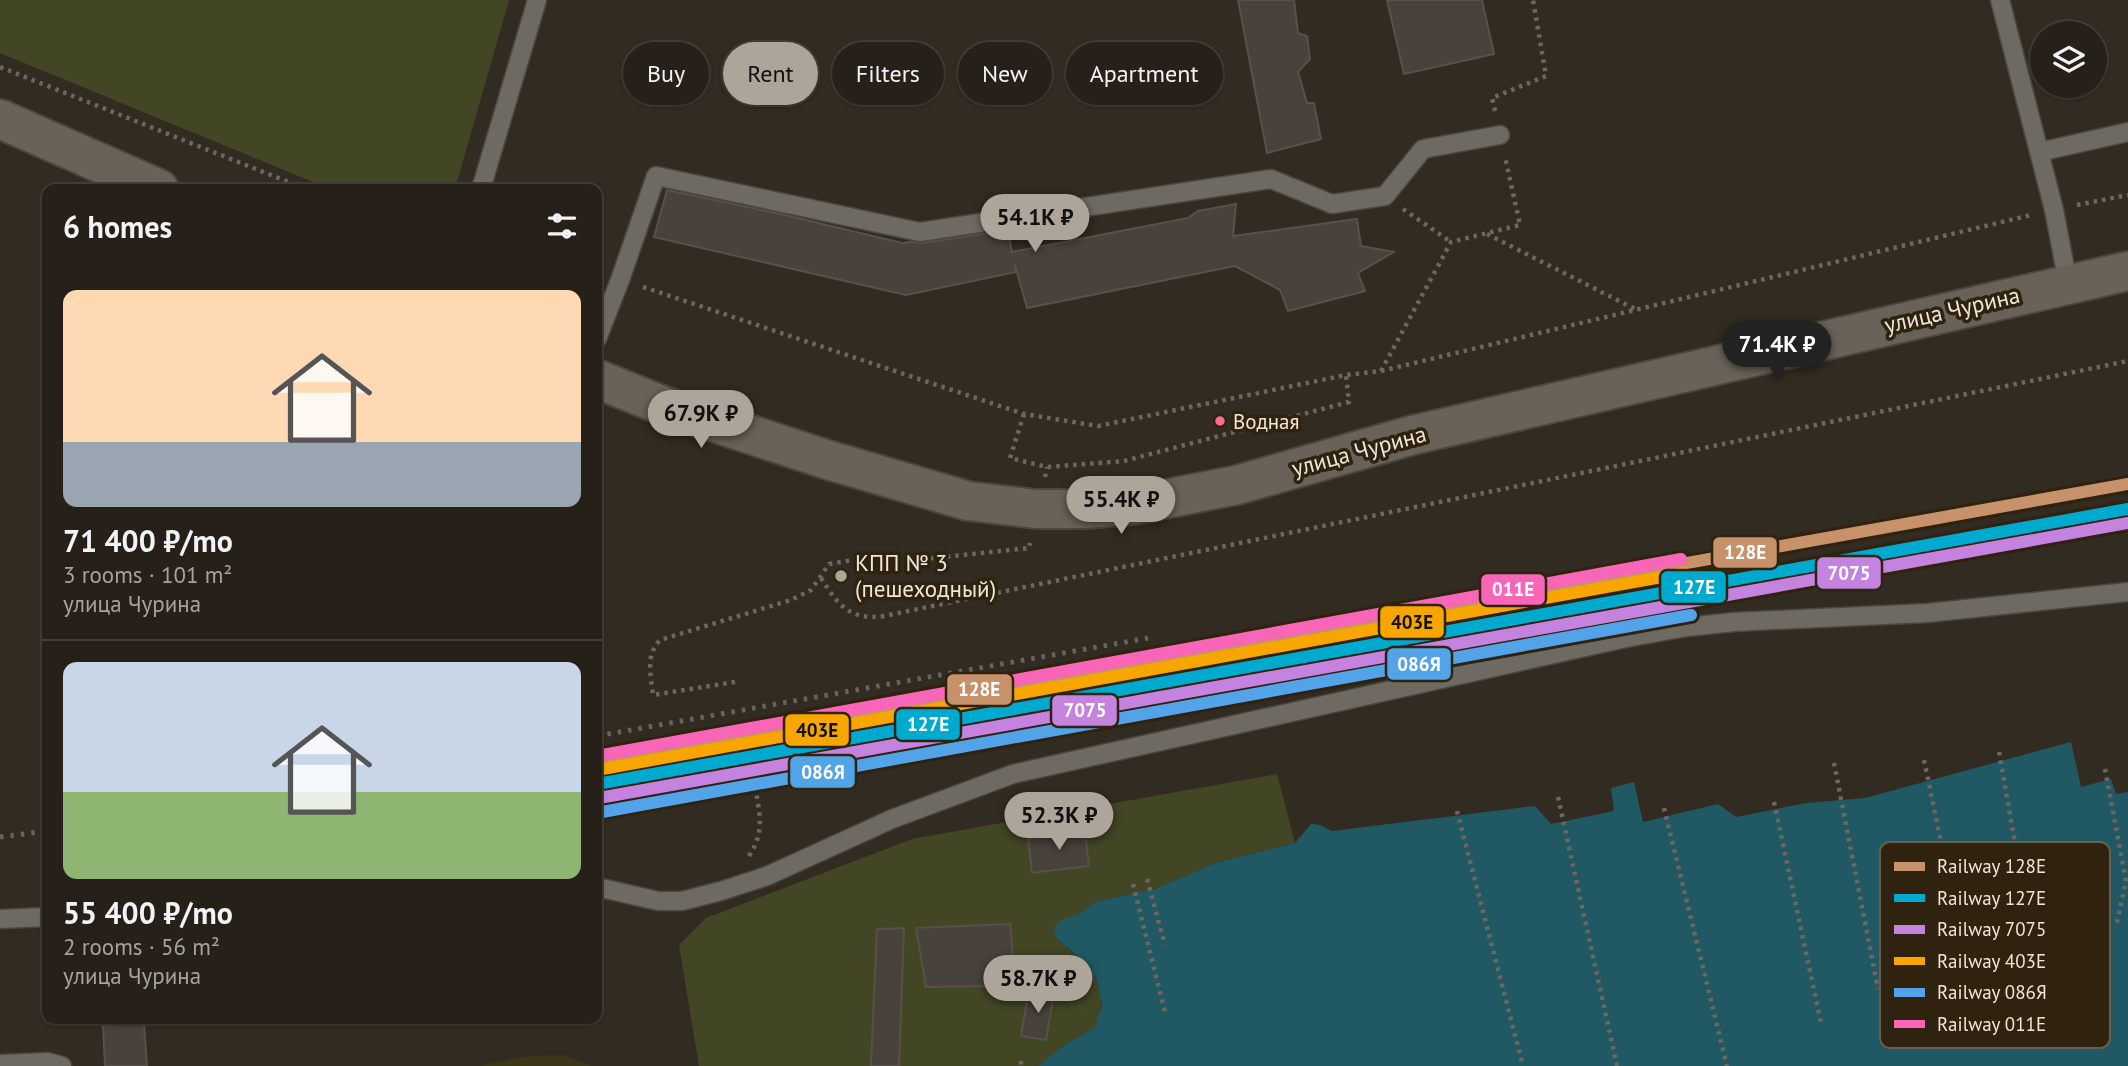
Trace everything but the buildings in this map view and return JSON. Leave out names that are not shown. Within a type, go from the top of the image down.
[{"type":"street","points":[[0,120],[147,184]]},
{"type":"street","name":"улица Чурина","points":[[602,381],[676,410],[968,501],[1037,509],[1086,509],[1135,505],[1224,488],[1413,435],[2128,271]]},
{"type":"lane","points":[[482,184],[537,0]]},
{"type":"lane","points":[[2000,0],[2054,210],[2068,283]]},
{"type":"lane","points":[[2039,152],[2128,132]]},
{"type":"lane","points":[[602,326],[656,176],[920,232],[1271,179],[1332,204],[1385,196],[1423,149],[1500,135]]},
{"type":"lane","points":[[602,888],[658,901],[682,901],[767,876],[892,819],[1013,774],[1612,640],[1734,622],[1913,614],[2128,592]]},
{"type":"lane","points":[[0,919],[42,917]]},
{"type":"lane","points":[[0,1064],[48,1062],[62,1066]]},
{"type":"path","points":[[1492,98],[1546,76],[1533,0]]},
{"type":"path","points":[[0,68],[293,184]]},
{"type":"path","points":[[1385,196],[1451,242],[1520,225],[1508,169]]},
{"type":"path","points":[[620,279],[1024,414],[1098,426],[1346,375],[1381,371],[2128,194]]},
{"type":"path","points":[[1486,234],[1636,310]]},
{"type":"path","points":[[1381,371],[1451,242]]},
{"type":"path","points":[[821,578],[834,599],[846,609],[856,615],[884,616],[2128,361]]},
{"type":"path","points":[[1024,414],[1010,458],[1047,467],[1124,461],[1349,402],[1346,375]]},
{"type":"path","points":[[735,682],[653,695],[650,664],[653,648],[660,640],[791,600],[811,590],[829,564],[853,560],[878,564],[1029,548],[1047,467]]},
{"type":"path","points":[[1999,752],[2015,842]]},
{"type":"path","points":[[1924,760],[1941,842]]},
{"type":"path","points":[[1834,763],[1878,989]]},
{"type":"path","points":[[2105,769],[2126,881],[2116,927]]},
{"type":"path","points":[[739,886],[761,830],[754,779]]},
{"type":"path","points":[[1559,797],[1617,1066]]},
{"type":"path","points":[[1774,802],[1821,1023]]},
{"type":"path","points":[[1664,808],[1727,1066]]},
{"type":"path","points":[[1457,811],[1523,1066]]},
{"type":"path","points":[[1147,879],[1165,945]]},
{"type":"path","points":[[1133,884],[1165,1012]]},
{"type":"green space","points":[[0,0],[509,0],[456,184],[318,184],[0,53]]},
{"type":"green space","points":[[1277,774],[1295,843],[1215,863],[1155,889],[1097,901],[1079,914],[1063,920],[1066,947],[1097,981],[1102,998],[1101,1007],[1094,1028],[1063,1046],[1038,1066],[699,1066],[679,945],[706,918],[912,839]]},
{"type":"sand","points":[[565,1055],[593,1066],[476,1066],[530,1056]]},
{"type":"water","points":[[2071,742],[2081,787],[2111,779],[2116,794],[2128,792],[2128,1066],[1038,1066],[1063,1046],[1094,1028],[1102,1005],[1097,981],[1086,965],[1055,936],[1054,928],[1063,919],[1079,914],[1097,901],[1155,889],[1215,863],[1295,843],[1311,824],[1332,831],[1535,806],[1551,824],[1614,811],[1611,788],[1634,782],[1643,822],[1718,804],[1736,817],[1806,803],[1865,798]]},
{"type":"railway","points":[[602,735],[1148,638]]},
{"type":"railway","points":[[0,837],[42,832]]},
{"type":"rail line","name":"128Е","points":[[602,760],[782,725],[2128,484]]},
{"type":"rail line","name":"127Е","points":[[602,783],[2128,509]]},
{"type":"rail line","name":"7075","points":[[602,797],[2128,523]]},
{"type":"rail line","name":"011Е","points":[[602,755],[1681,559]]},
{"type":"rail line","name":"403Е","points":[[602,769],[1684,573]]},
{"type":"rail line","name":"086Я","points":[[602,812],[1691,615]]},
{"type":"place","name":"Водная","points":[[1220,421]]},
{"type":"place","name":"КПП № 3 (пешеходный)","points":[[841,576]]}]
